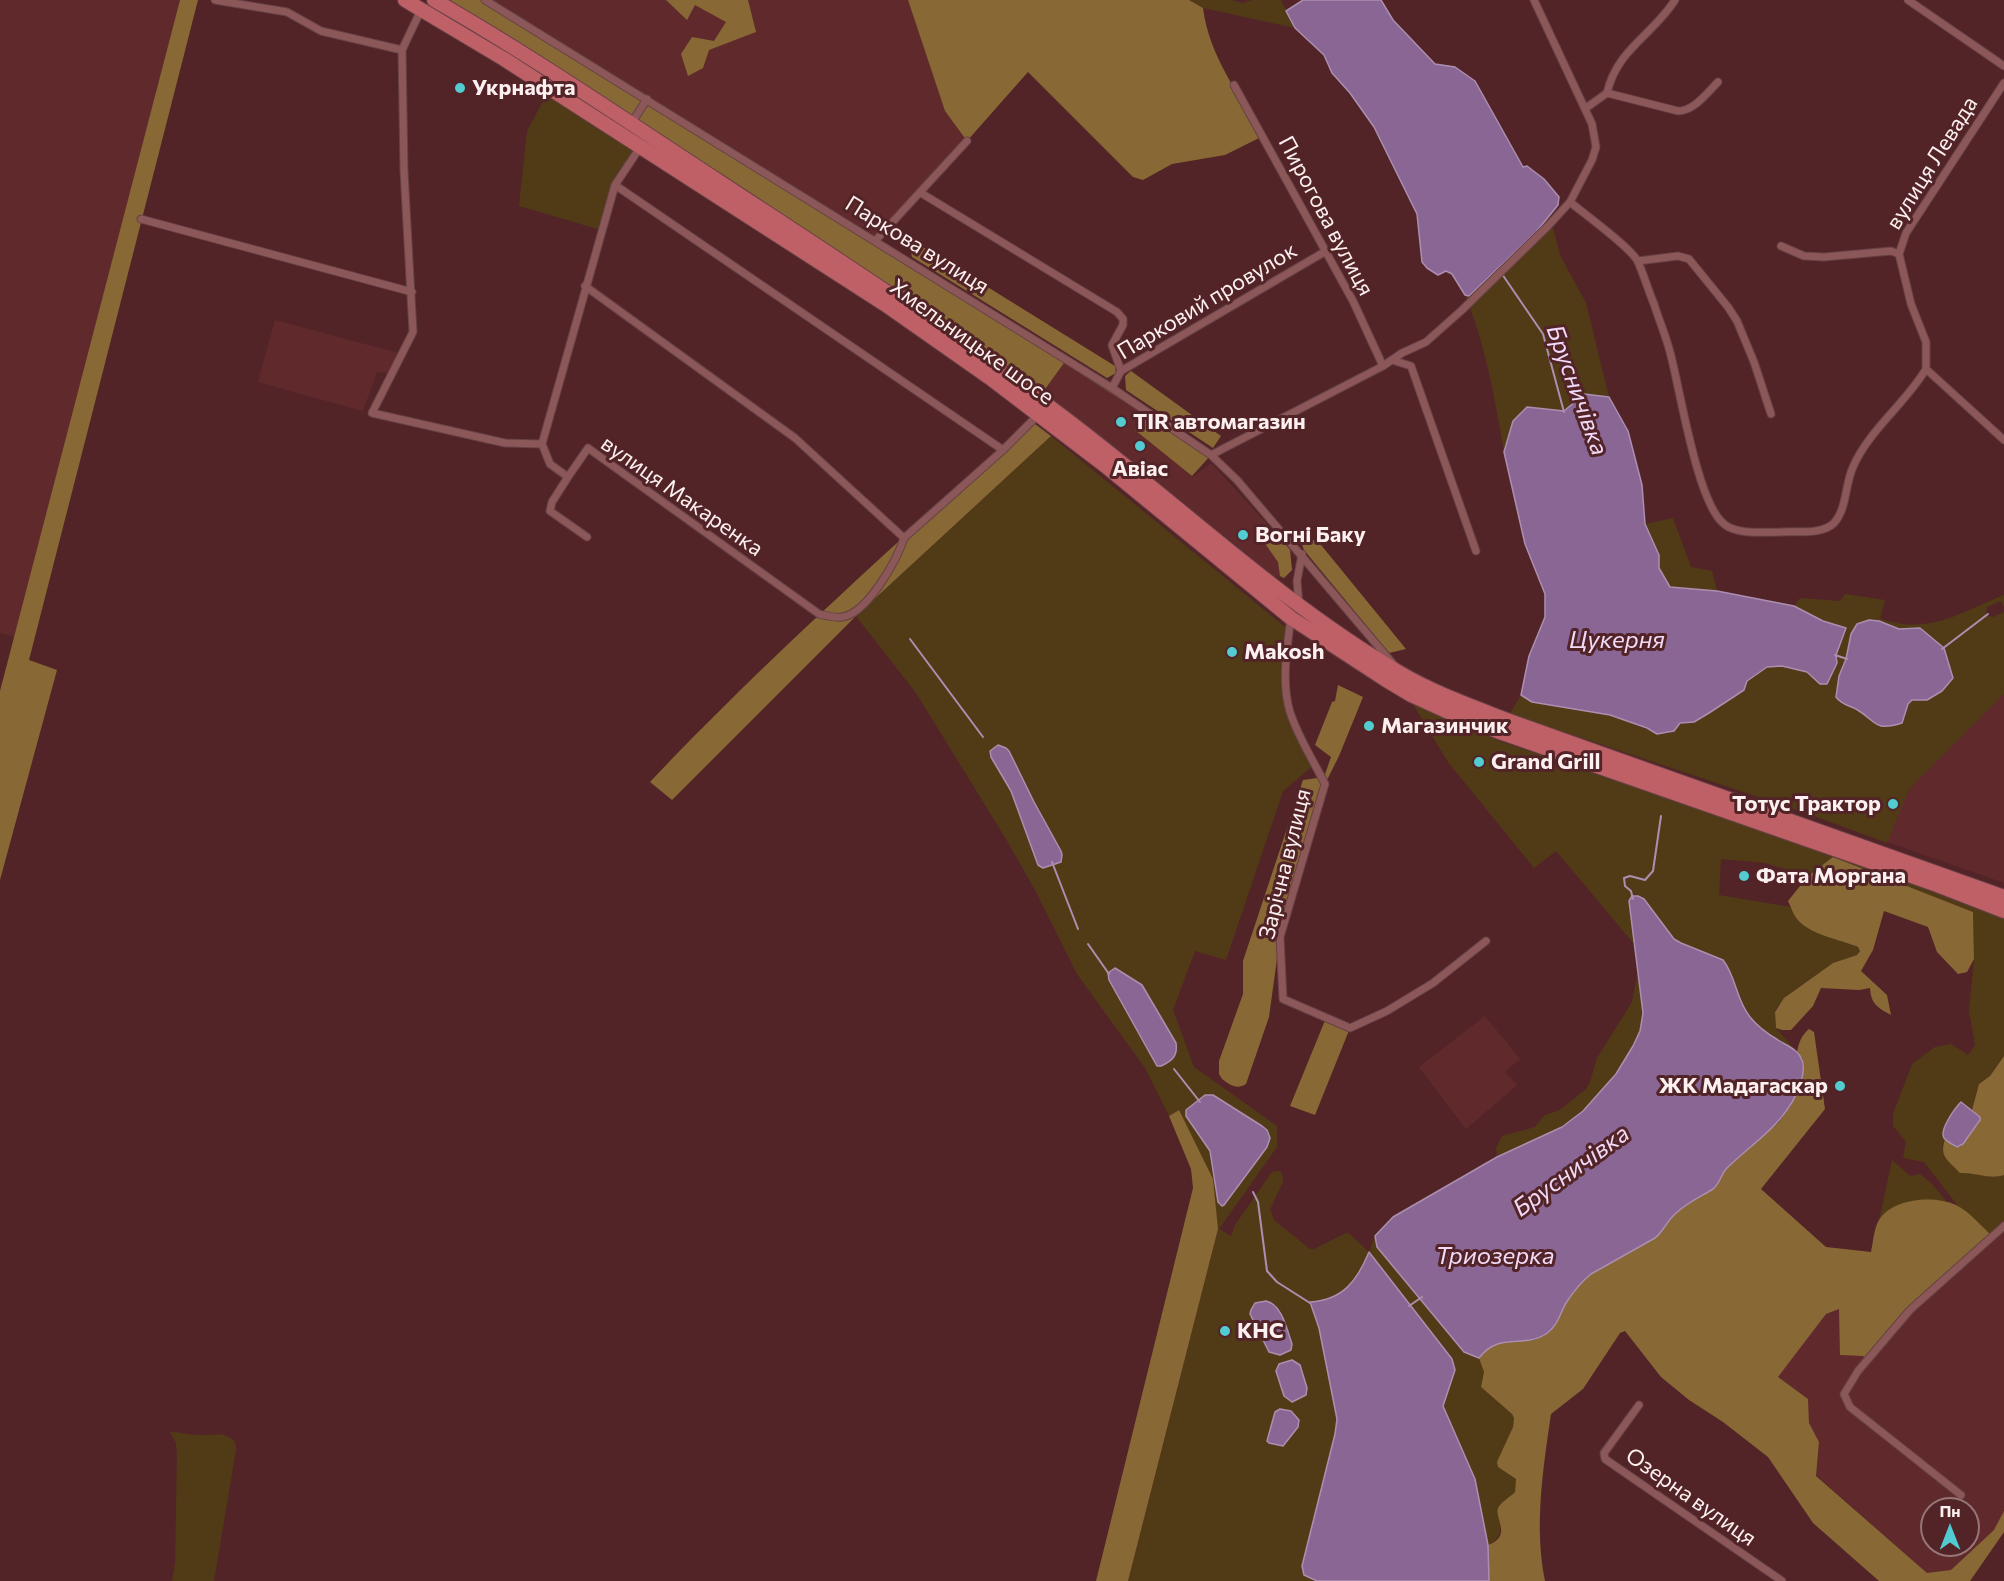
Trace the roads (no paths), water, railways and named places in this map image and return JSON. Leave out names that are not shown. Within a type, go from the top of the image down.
[{"type":"highway","name":"Хмельницьке шосе","points":[[405,0],[424,5],[504,59],[644,141],[893,295],[997,368],[1118,458],[1299,606],[1399,672],[1505,727]]},
{"type":"highway","name":"Хмельницьке шосе","points":[[434,0],[631,124],[644,141],[886,305],[1108,468],[1291,618],[1411,694],[1505,727]]},
{"type":"highway","points":[[1291,618],[1299,606]]},
{"type":"highway","points":[[1505,727],[2004,897]]},
{"type":"highway","points":[[1505,727],[2004,911]]},
{"type":"street","points":[[215,0],[286,12],[321,31],[402,50]]},
{"type":"street","name":"Паркова вулиця","points":[[485,0],[876,240],[1112,388],[1211,455],[1238,480],[1389,657],[1399,672]]},
{"type":"street","points":[[1211,455],[1426,342],[1462,310],[1570,202],[1592,160],[1596,147],[1592,124],[1534,0]]},
{"type":"street","points":[[1586,108],[1607,93],[1619,62],[1675,0]]},
{"type":"street","points":[[1913,1],[2004,66]]},
{"type":"street","points":[[424,5],[402,50],[405,171],[414,326],[412,338],[372,413],[505,443],[542,444]]},
{"type":"street","points":[[1607,93],[1685,111],[1692,108],[1718,82]]},
{"type":"street","name":"вулиця Левада","points":[[1926,369],[1926,342],[1911,304],[1899,254],[1906,233],[2004,82]]},
{"type":"street","name":"Пирогова вулиця","points":[[1234,85],[1353,301],[1383,366]]},
{"type":"street","points":[[631,124],[647,99]]},
{"type":"street","points":[[587,537],[550,511],[550,505],[567,477],[550,464],[542,444],[615,185],[644,141]]},
{"type":"street","points":[[876,240],[967,141]]},
{"type":"street","points":[[615,185],[1003,450]]},
{"type":"street","points":[[921,193],[1117,312],[1123,319],[1123,325],[1112,345],[1121,371]]},
{"type":"street","points":[[1570,202],[1618,241],[1638,261],[1670,350],[1700,478],[1717,517],[1734,530],[1776,532],[1816,531],[1828,528],[1836,521],[1852,468],[1866,444],[1917,384],[1926,369],[2004,440]]},
{"type":"street","points":[[141,219],[412,292]]},
{"type":"street","points":[[1781,246],[1804,256],[1824,257],[1891,251],[1899,254]]},
{"type":"street","name":"Парковий провулок","points":[[1112,388],[1121,371],[1326,251]]},
{"type":"street","points":[[1638,261],[1678,256],[1689,259],[1737,321],[1754,362],[1771,414]]},
{"type":"street","points":[[585,286],[795,438],[904,538],[1003,450],[1038,415]]},
{"type":"street","points":[[1392,360],[1411,366],[1476,551]]},
{"type":"street","name":"вулиця Макаренка","points":[[567,477],[588,448],[819,614],[833,617],[851,615],[878,590],[904,538]]},
{"type":"street","points":[[1299,606],[1297,581],[1302,554]]},
{"type":"street","name":"Зарічна вулиця","points":[[1291,618],[1287,700],[1296,728],[1325,784],[1280,937],[1282,999],[1350,1028],[1387,1011],[1433,983],[1486,941]]},
{"type":"street","points":[[1961,1496],[1850,1407],[1844,1394],[1858,1371],[1910,1310],[2004,1226]]},
{"type":"street","name":"Озерна вулиця","points":[[1639,1405],[1604,1453],[1605,1460],[1782,1581]]},
{"type":"water","points":[[1303,0],[1381,0],[1393,20],[1435,64],[1455,67],[1475,81],[1523,167],[1527,166],[1544,179],[1559,197],[1558,205],[1536,232],[1469,296],[1465,295],[1452,274],[1446,271],[1438,275],[1422,262],[1417,214],[1374,127],[1350,93],[1332,73],[1324,55],[1295,28],[1286,11]]},
{"type":"water","name":"Цукерня","points":[[1584,394],[1609,397],[1628,431],[1642,485],[1645,524],[1659,555],[1659,568],[1670,587],[1717,591],[1794,606],[1823,621],[1846,628],[1836,655],[1837,663],[1827,684],[1820,684],[1807,672],[1782,666],[1767,667],[1747,681],[1744,690],[1709,713],[1694,722],[1680,723],[1674,731],[1657,734],[1647,728],[1610,715],[1532,702],[1521,695],[1529,656],[1545,617],[1545,594],[1525,544],[1504,452],[1513,421],[1527,407],[1564,411]]},
{"type":"water","points":[[1869,620],[1879,621],[1899,629],[1920,628],[1944,648],[1953,678],[1942,691],[1927,700],[1912,700],[1908,704],[1902,723],[1880,726],[1836,697],[1839,676],[1846,659],[1851,634],[1857,624]]},
{"type":"water","points":[[998,745],[1009,751],[1061,851],[1061,862],[1043,868],[1038,865],[1011,791],[991,757],[990,751]]},
{"type":"water","name":"Триозерка","points":[[1632,896],[1644,899],[1674,939],[1723,960],[1750,1017],[1763,1030],[1792,1048],[1800,1056],[1804,1068],[1801,1082],[1796,1096],[1780,1119],[1726,1169],[1713,1189],[1679,1210],[1655,1238],[1587,1277],[1577,1287],[1550,1331],[1537,1338],[1495,1345],[1479,1358],[1464,1352],[1377,1247],[1375,1236],[1393,1217],[1497,1157],[1562,1127],[1583,1111],[1616,1074],[1640,1031],[1643,1013],[1629,901]]},
{"type":"water","points":[[1115,968],[1142,985],[1176,1043],[1175,1055],[1161,1066],[1157,1066],[1109,980],[1108,973]]},
{"type":"water","points":[[1205,1095],[1213,1095],[1262,1126],[1267,1130],[1270,1138],[1267,1147],[1222,1206],[1218,1202],[1210,1151],[1186,1116],[1186,1110]]},
{"type":"water","points":[[1961,1102],[1980,1117],[1980,1120],[1963,1144],[1957,1147],[1945,1139],[1943,1134],[1948,1119]]},
{"type":"water","name":"Триозерка","points":[[1369,1252],[1452,1359],[1455,1370],[1443,1406],[1475,1479],[1488,1545],[1489,1581],[1317,1581],[1304,1575],[1302,1566],[1337,1419],[1319,1328],[1310,1302],[1340,1293],[1354,1280]]},
{"type":"water","points":[[1266,1301],[1272,1303],[1280,1312],[1292,1344],[1291,1350],[1280,1355],[1269,1352],[1250,1314],[1255,1303]]},
{"type":"water","points":[[1292,1360],[1300,1365],[1307,1388],[1306,1395],[1292,1402],[1284,1396],[1276,1371],[1279,1364]]},
{"type":"water","points":[[1280,1409],[1291,1411],[1299,1420],[1298,1427],[1283,1446],[1267,1441],[1275,1412]]},
{"type":"waterway","name":"Брусничівка","points":[[1502,274],[1543,334],[1564,412]]},
{"type":"waterway","points":[[1942,649],[1988,614]]},
{"type":"waterway","points":[[910,639],[983,737]]},
{"type":"waterway","points":[[1835,655],[1847,659]]},
{"type":"waterway","name":"Брусничівка","points":[[1633,899],[1631,891],[1625,886],[1624,878],[1630,876],[1645,880],[1653,871],[1661,816]]},
{"type":"waterway","points":[[1052,862],[1078,929]]},
{"type":"waterway","points":[[1088,944],[1109,974]]},
{"type":"waterway","points":[[1174,1069],[1200,1102]]},
{"type":"waterway","points":[[1253,1192],[1258,1202],[1267,1271],[1277,1282],[1310,1303]]},
{"type":"waterway","name":"Брусничівка","points":[[1409,1306],[1422,1297]]},
{"type":"place","name":"Укрнафта","points":[[460,88]]},
{"type":"place","name":"TIR автомагазин","points":[[1121,422]]},
{"type":"place","name":"Авіас","points":[[1140,446]]},
{"type":"place","name":"Вогні Баку","points":[[1243,535]]},
{"type":"place","name":"Makosh","points":[[1232,652]]},
{"type":"place","name":"Магазинчик","points":[[1369,726]]},
{"type":"place","name":"Grand Grill","points":[[1479,762]]},
{"type":"place","name":"Тотус Трактор","points":[[1893,804]]},
{"type":"place","name":"Фата Моргана","points":[[1744,876]]},
{"type":"place","name":"ЖК Мадагаскар","points":[[1840,1086]]},
{"type":"place","name":"КНС","points":[[1225,1331]]}]
